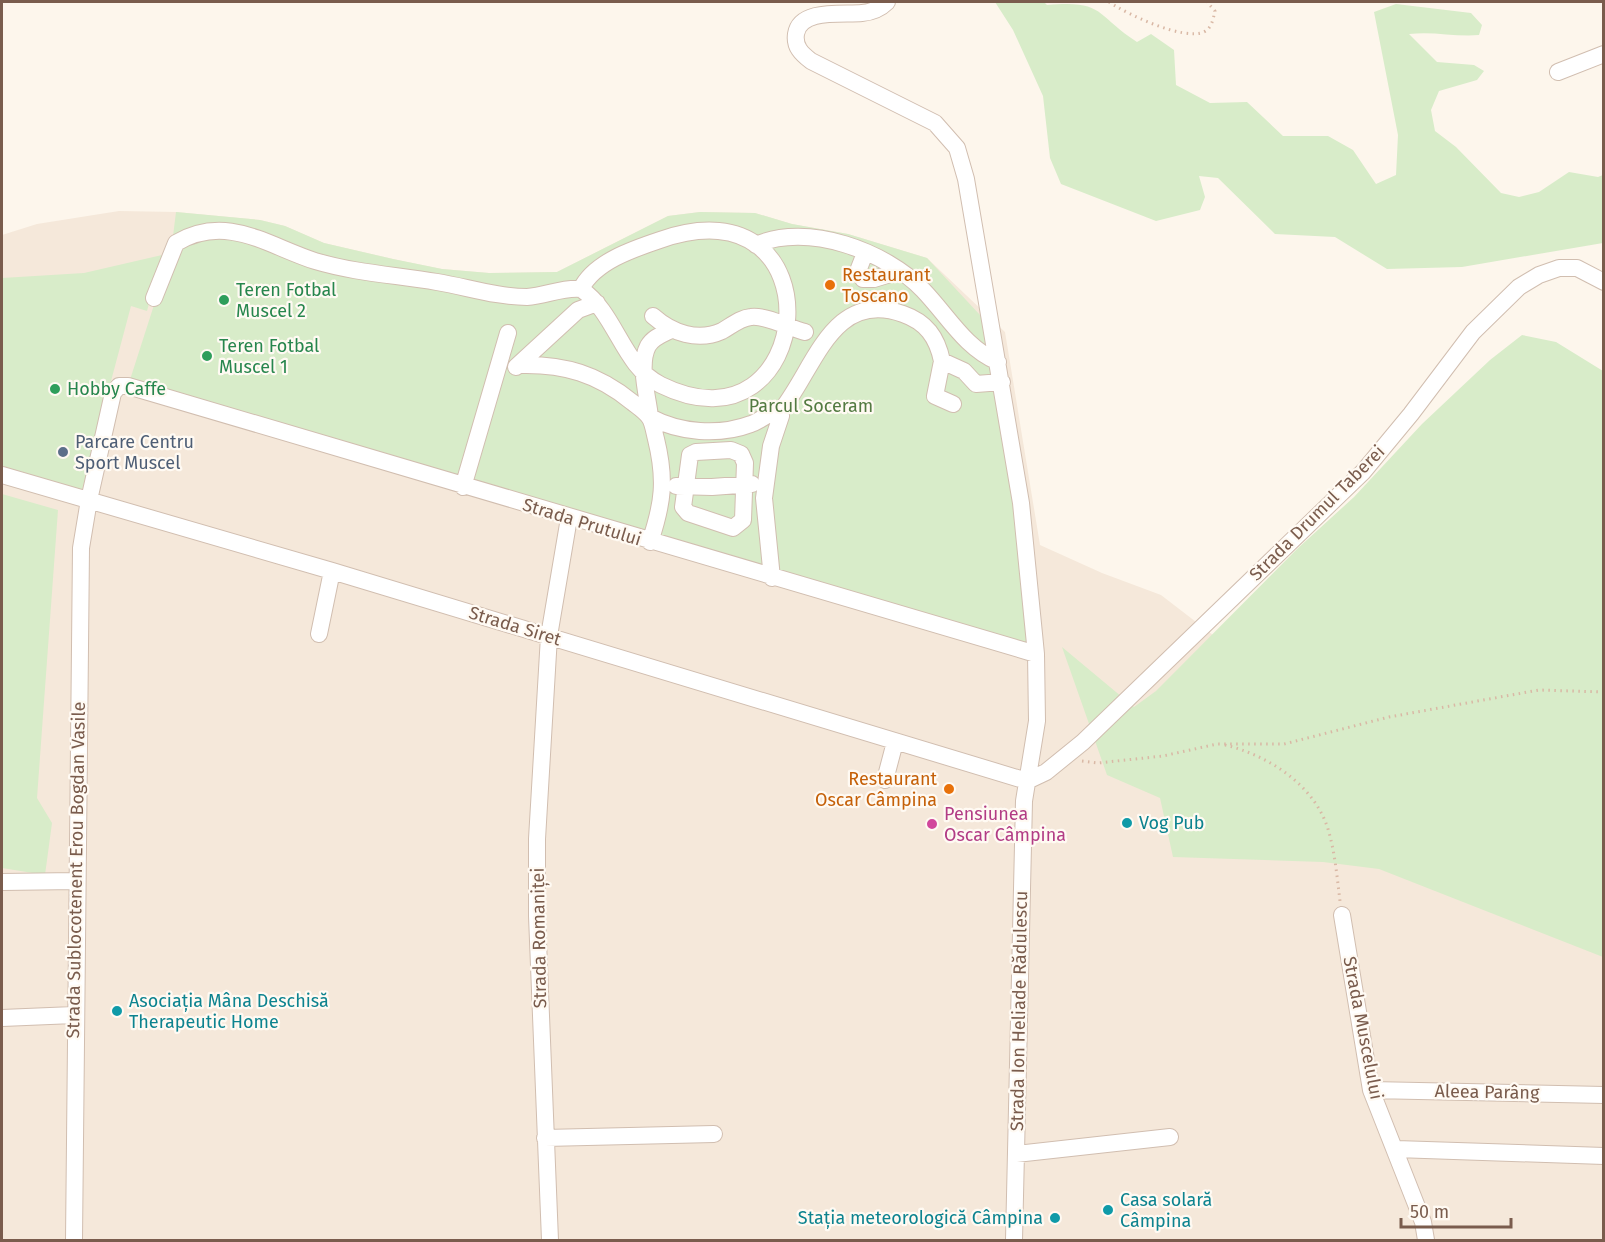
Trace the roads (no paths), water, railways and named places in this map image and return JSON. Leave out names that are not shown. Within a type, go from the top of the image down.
[{"type":"street","points":[[887,2],[880,8],[864,13],[813,17],[802,22],[796,32],[796,44],[801,53],[811,61],[935,123],[957,148],[966,179],[1021,503],[1035,654],[1037,721],[1027,781]]},
{"type":"street","points":[[1558,72],[1604,54]]},
{"type":"street","points":[[154,298],[176,243],[205,232],[256,236],[314,260],[373,275],[433,281],[527,297],[557,290],[581,289],[609,318],[630,356],[645,374],[659,384],[686,396],[709,399],[726,397],[746,390],[760,379],[777,357],[787,328],[789,308],[774,264],[749,239],[730,233],[714,231],[678,233],[618,257],[585,281],[581,289]]},
{"type":"street","points":[[756,245],[771,238],[815,238],[840,243],[865,253],[900,272],[922,289],[970,345],[998,362]]},
{"type":"street","points":[[865,253],[858,271],[862,279],[874,279],[900,272]]},
{"type":"street","name":"Strada Drumul Taberei","points":[[1027,781],[1062,759],[1362,472],[1411,414],[1473,332],[1519,287],[1539,275],[1559,268],[1577,268],[1600,275]]},
{"type":"street","points":[[798,296],[799,320],[805,332]]},
{"type":"street","points":[[498,367],[515,368],[521,365],[578,310],[597,303]]},
{"type":"street","points":[[772,578],[765,515],[765,479],[771,446],[781,422],[779,413],[834,328],[848,317],[861,311],[888,310],[911,317],[923,324],[932,333],[942,361],[935,396],[953,404]]},
{"type":"street","points":[[653,316],[671,330],[689,335],[711,335],[752,316],[766,318],[787,328],[805,332],[822,345]]},
{"type":"street","points":[[650,542],[662,504],[663,484],[662,462],[650,417],[644,358],[648,345],[655,338],[671,330]]},
{"type":"street","points":[[463,486],[508,333]]},
{"type":"street","points":[[942,361],[964,371],[976,384],[1002,382]]},
{"type":"street","points":[[521,365],[538,365],[587,373],[620,393],[650,417],[675,428],[696,432],[741,427],[771,413],[779,413]]},
{"type":"street","name":"Strada Prutului","points":[[89,500],[113,393],[119,386],[128,386],[1035,654]]},
{"type":"street","points":[[731,450],[741,454],[745,463],[743,485],[743,520],[733,528],[685,511],[685,487],[690,455],[696,452],[731,450]]},
{"type":"street","name":"Strada Siret","points":[[2,475],[332,571],[1027,781]]},
{"type":"street","points":[[663,484],[685,487],[743,485],[765,479]]},
{"type":"street","name":"Strada Sublocotenent Erou Bogdan Vasile","points":[[74,1240],[74,1015],[81,548],[89,500]]},
{"type":"street","name":"Strada Romaniței","points":[[550,1240],[537,839],[549,636],[569,518]]},
{"type":"street","points":[[319,634],[332,571]]},
{"type":"street","points":[[885,780],[895,742]]},
{"type":"street","name":"Strada Ion Heliade Rădulescu","points":[[1014,1240],[1024,801],[1027,781]]},
{"type":"street","points":[[2,882],[76,881]]},
{"type":"street","name":"Strada Muscelului","points":[[1342,915],[1371,1090],[1423,1222],[1426,1240]]},
{"type":"street","points":[[2,1018],[74,1015]]},
{"type":"street","name":"Aleea Parâng","points":[[1371,1090],[1604,1095]]},
{"type":"street","points":[[545,1138],[714,1134]]},
{"type":"street","points":[[1016,1154],[1170,1137]]},
{"type":"street","points":[[1396,1149],[1604,1156]]},
{"type":"place","name":"Restaurant Toscano","points":[[830,285]]},
{"type":"place","name":"Teren Fotbal Muscel 2","points":[[224,300]]},
{"type":"place","name":"Teren Fotbal Muscel 1","points":[[207,356]]},
{"type":"place","name":"Hobby Caffe","points":[[55,389]]},
{"type":"place","name":"Parcare Centru Sport Muscel","points":[[63,452]]},
{"type":"place","name":"Restaurant Oscar Câmpina","points":[[949,789]]},
{"type":"place","name":"Vog Pub","points":[[1127,823]]},
{"type":"place","name":"Pensiunea Oscar Câmpina","points":[[932,824]]},
{"type":"place","name":"Asociația Mâna Deschisă Therapeutic Home","points":[[117,1011]]},
{"type":"place","name":"Casa solară Câmpina","points":[[1108,1210]]},
{"type":"place","name":"Stația meteorologică Câmpina","points":[[1055,1218]]},
{"type":"park label","name":"Parcul Soceram","points":[[811,406]]}]
